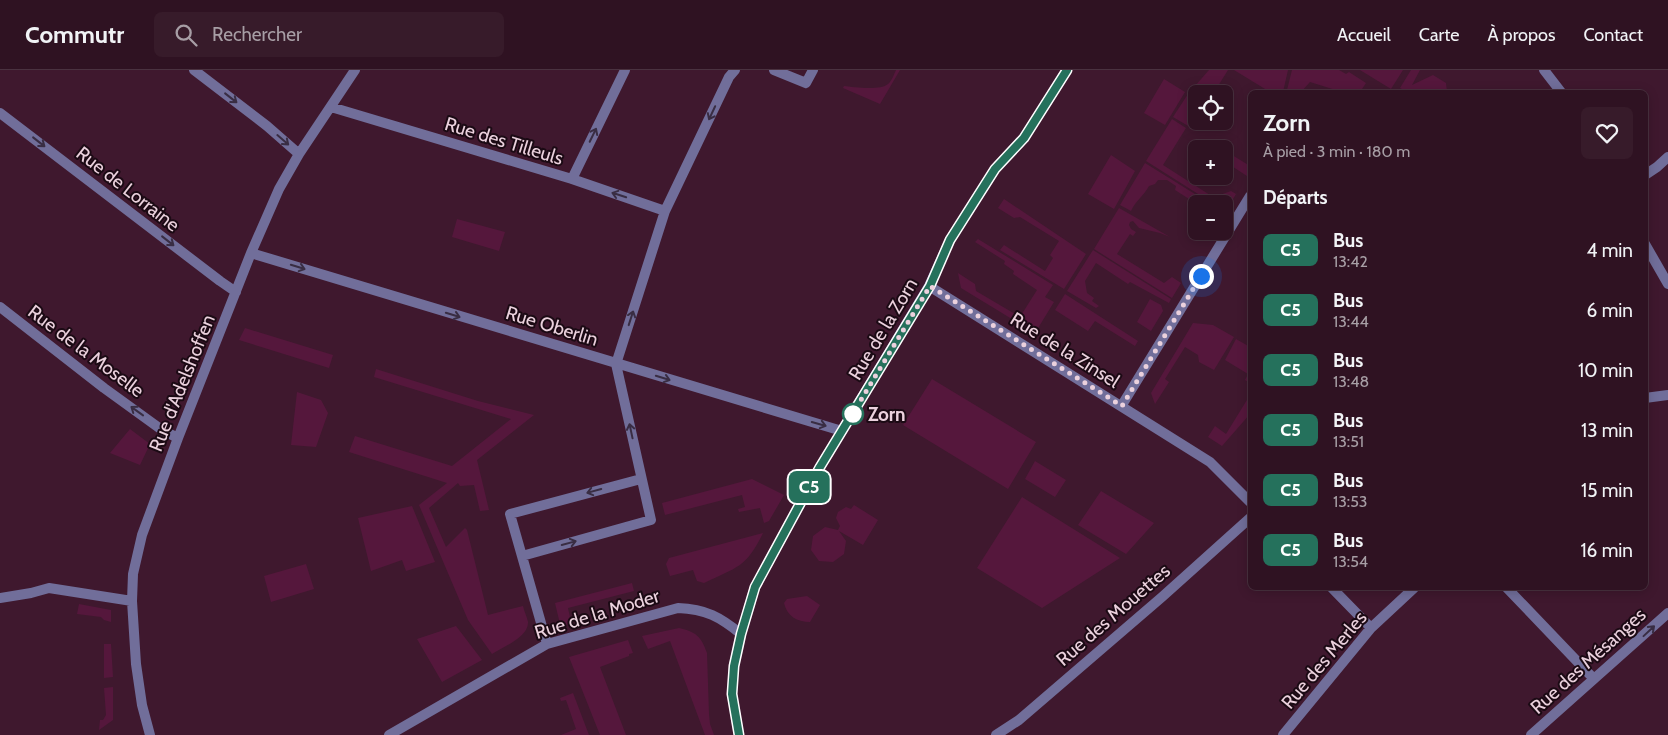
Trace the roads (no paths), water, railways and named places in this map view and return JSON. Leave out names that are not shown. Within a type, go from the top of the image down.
[{"type":"street","points":[[194,70],[267,126],[299,154]]},
{"type":"street","name":"Rue d'Adelshoffen","points":[[150,735],[142,705],[136,664],[132,601],[133,574],[142,536],[178,438],[251,253],[279,189],[299,154],[355,70]]},
{"type":"street","points":[[572,180],[625,70]]},
{"type":"street","points":[[522,556],[651,520],[616,364],[665,210],[729,77],[735,70]]},
{"type":"street","points":[[774,70],[806,83],[813,70]]},
{"type":"street","name":"Rue de la Zorn","points":[[739,735],[732,694],[734,666],[755,587],[797,508],[930,286],[950,240],[995,169],[1024,138],[1067,70]]},
{"type":"street","points":[[1544,70],[1559,90]]},
{"type":"street","name":"Rue des Tilleuls","points":[[331,107],[665,210]]},
{"type":"street","name":"Rue de Lorraine","points":[[0,113],[236,292]]},
{"type":"street","points":[[1648,173],[1668,157]]},
{"type":"street","points":[[1122,406],[1248,199]]},
{"type":"street","points":[[1648,249],[1668,284]]},
{"type":"street","name":"Rue Oberlin","points":[[251,253],[842,431]]},
{"type":"street","name":"Rue de la Zinsel","points":[[930,286],[1210,462],[1248,500]]},
{"type":"street","name":"Rue de la Moselle","points":[[0,307],[104,388],[162,430],[178,438]]},
{"type":"street","points":[[1648,398],[1668,395]]},
{"type":"street","points":[[547,644],[510,514],[641,479]]},
{"type":"street","name":"Rue des Mouettes","points":[[996,735],[1026,714],[1248,520]]},
{"type":"street","points":[[0,598],[49,588],[132,601]]},
{"type":"street","points":[[1334,590],[1371,628]]},
{"type":"street","name":"Rue des Merles","points":[[1283,735],[1371,628],[1412,590]]},
{"type":"street","points":[[1509,590],[1594,679]]},
{"type":"street","name":"Rue de la Moder","points":[[389,735],[547,644],[678,608],[696,608],[724,620],[741,634]]},
{"type":"street","name":"Rue des Mésanges","points":[[1531,735],[1668,613]]},
{"type":"place","name":"Zorn","points":[[853,414]]}]
